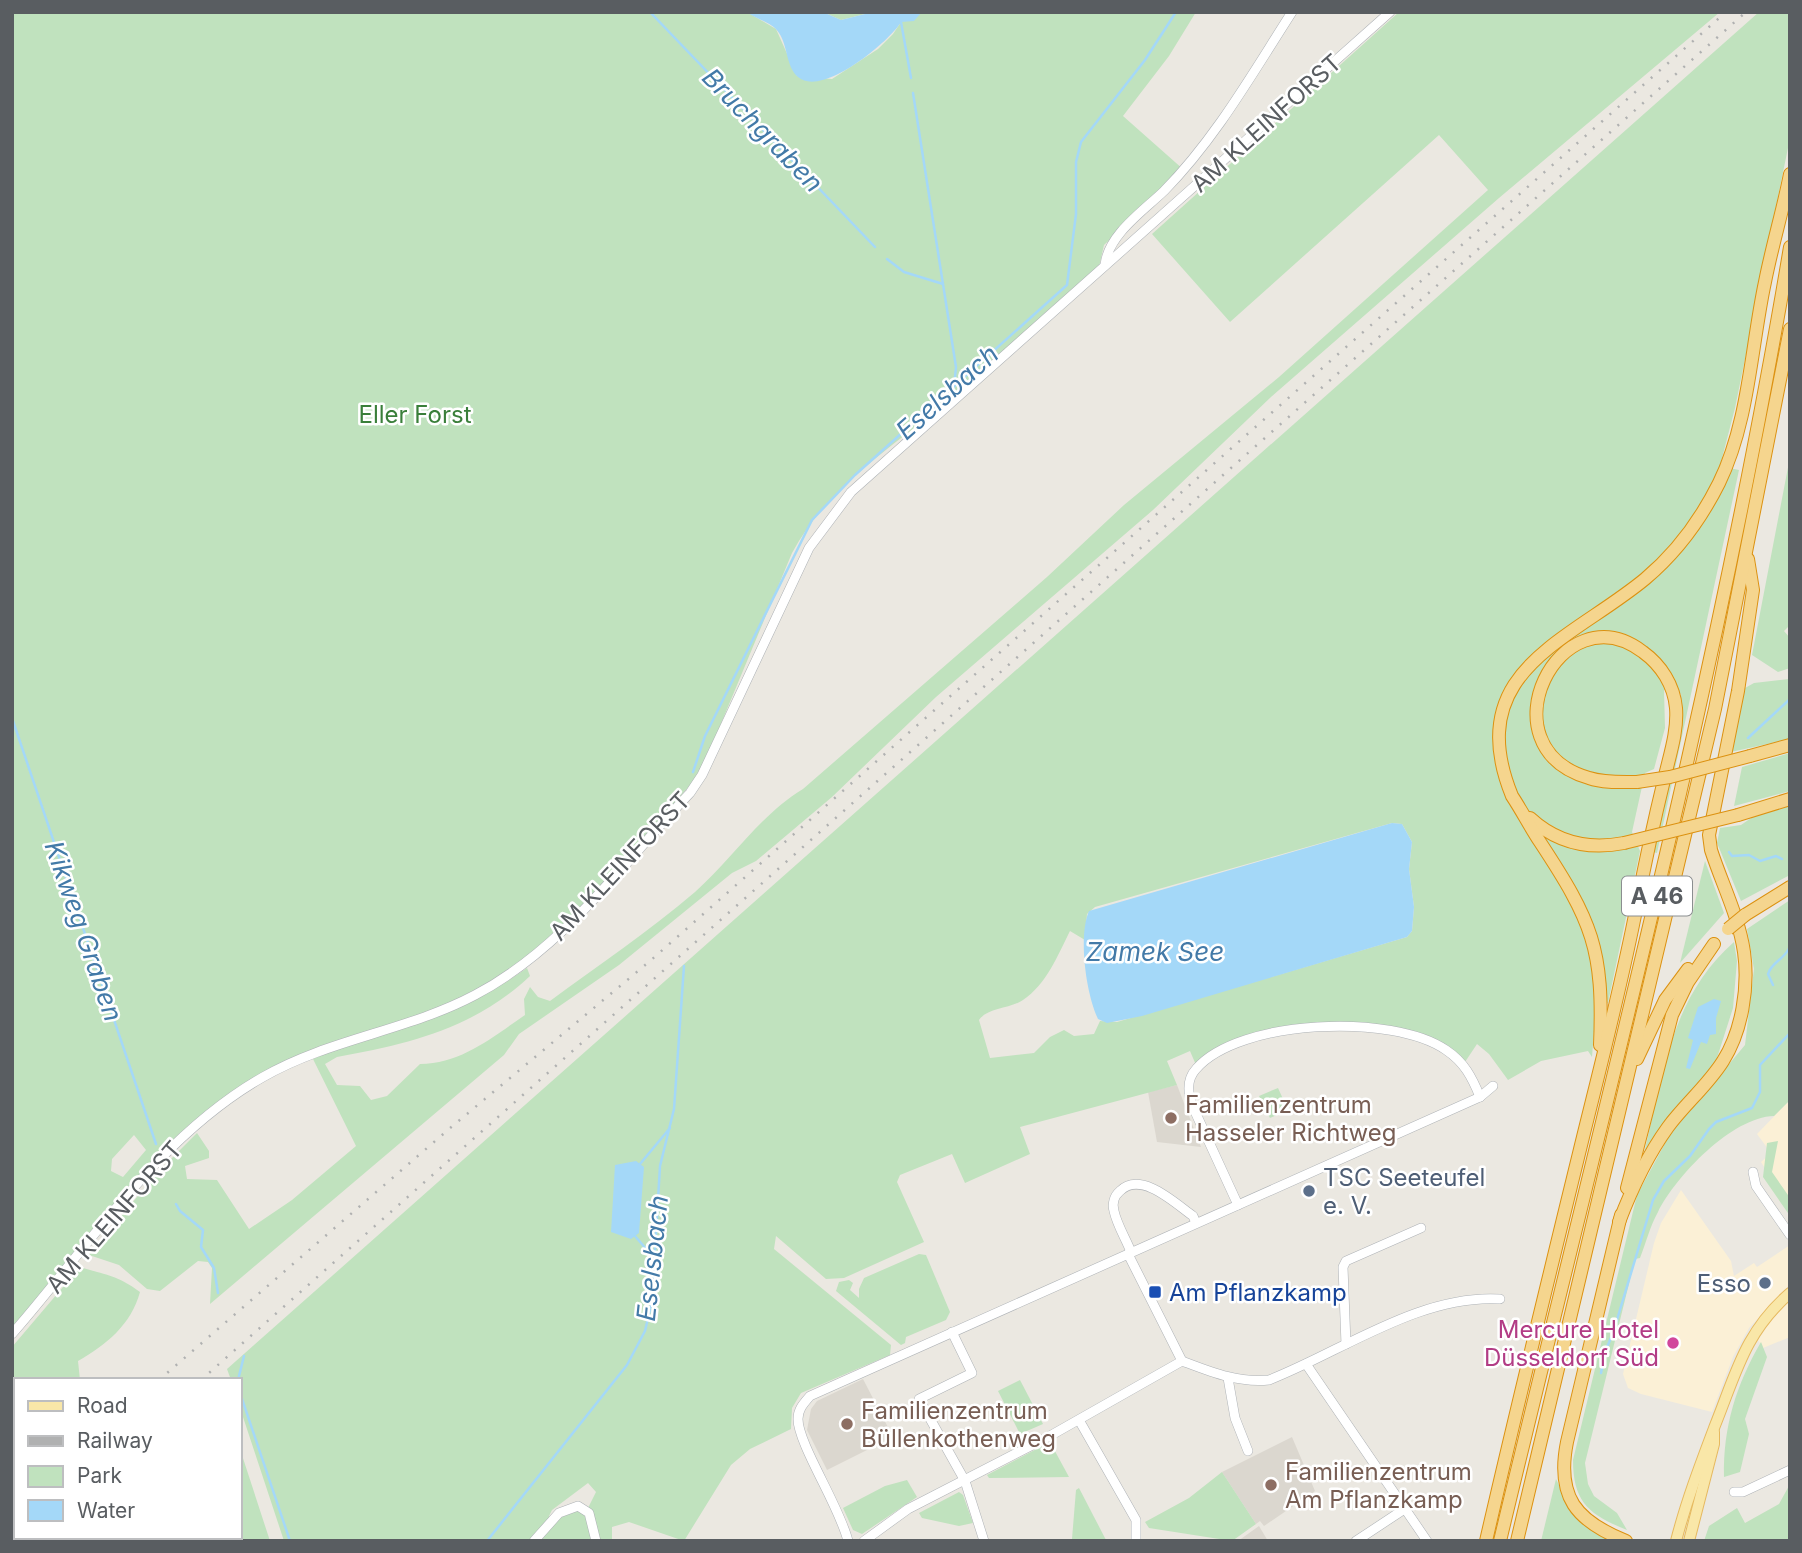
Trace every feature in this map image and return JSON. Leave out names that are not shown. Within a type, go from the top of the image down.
[{"type":"highway","points":[[1599,1072],[1601,990],[1591,930],[1580,904],[1511,796],[1500,756],[1500,728],[1508,696],[1533,660],[1559,637],[1616,601],[1665,560],[1687,535],[1720,481],[1739,421],[1765,281],[1790,174]]},
{"type":"highway","name":"A 46","points":[[1500,1541],[1702,703],[1744,500],[1790,247]]},
{"type":"highway","name":"A 46","points":[[1517,1541],[1712,722],[1790,329]]},
{"type":"highway","points":[[1619,1222],[1651,1153],[1669,1126],[1723,1061],[1735,1035],[1741,1009],[1745,966],[1742,942],[1714,859],[1709,835],[1738,691],[1753,590],[1747,555]]},
{"type":"highway","points":[[1486,1541],[1599,1072],[1674,736],[1676,708],[1663,671],[1638,648],[1608,639],[1579,644],[1548,668],[1539,687],[1535,706],[1538,728],[1546,746],[1569,770],[1589,778],[1637,782],[1671,778],[1790,745]]},
{"type":"highway","points":[[1522,810],[1541,828],[1573,843],[1608,846],[1738,815],[1790,799]]},
{"type":"highway","points":[[1628,1075],[1674,986],[1728,929],[1790,887]]},
{"type":"highway","points":[[1626,1541],[1585,1520],[1572,1503],[1563,1476],[1567,1442],[1672,1015],[1688,982],[1714,944]]},
{"type":"main road","points":[[1676,1541],[1707,1441],[1714,1429],[1736,1366],[1751,1338],[1790,1293]]},
{"type":"main road","points":[[1689,1541],[1714,1444],[1714,1429]]},
{"type":"street","name":"AM KLEINFORST","points":[[1105,265],[1109,248],[1202,151],[1292,12]]},
{"type":"street","name":"AM KLEINFORST","points":[[12,1334],[165,1153],[262,1077],[331,1046],[421,1018],[475,995],[532,958],[568,927],[690,793],[702,775],[799,567],[835,510],[874,470],[1042,325],[1105,265],[1390,12]]},
{"type":"street","points":[[1131,223],[1141,234]]},
{"type":"street","points":[[1238,1205],[1192,1105],[1188,1087],[1195,1070],[1231,1047],[1254,1038],[1302,1029],[1382,1027],[1428,1040],[1446,1049],[1470,1071],[1480,1097]]},
{"type":"street","points":[[848,1541],[840,1513],[799,1428],[798,1416],[803,1404],[828,1387],[1480,1097],[1493,1086]]},
{"type":"street","points":[[1753,1172],[1756,1186],[1790,1235]]},
{"type":"street","points":[[1196,1223],[1193,1216],[1153,1189],[1139,1184],[1125,1188],[1116,1196],[1113,1208],[1130,1253],[1182,1361],[1228,1378],[1250,1382],[1269,1380],[1437,1306],[1479,1297],[1500,1298]]},
{"type":"street","points":[[1346,1344],[1343,1267],[1346,1261],[1422,1228]]},
{"type":"street","points":[[952,1332],[972,1373],[919,1399],[965,1481],[984,1541]]},
{"type":"street","points":[[864,1541],[908,1509],[1079,1420],[1182,1361]]},
{"type":"street","points":[[1306,1364],[1427,1541]]},
{"type":"street","points":[[1228,1378],[1236,1418],[1248,1451]]},
{"type":"street","points":[[1079,1420],[1136,1520],[1136,1541]]},
{"type":"street","points":[[1734,1492],[1743,1492],[1790,1470]]},
{"type":"street","points":[[534,1541],[559,1513],[578,1506],[589,1513],[596,1541]]},
{"type":"street","points":[[1356,1541],[1406,1508]]},
{"type":"shaded area","name":"Familienzentrum Hasseler Richtweg","points":[[1177,1085],[1201,1147],[1157,1142],[1148,1092]]},
{"type":"shaded area","points":[[1790,1100],[1790,1207],[1761,1162],[1771,1153],[1757,1134]]},
{"type":"shaded area","points":[[1681,1190],[1731,1261],[1734,1276],[1754,1263],[1757,1267],[1790,1245],[1790,1284],[1749,1328],[1733,1357],[1712,1412],[1641,1394],[1628,1388],[1623,1374],[1654,1243],[1661,1223]]},
{"type":"shaded area","points":[[1790,1302],[1790,1337],[1763,1348],[1758,1340],[1775,1314]]},
{"type":"shaded area","name":"Familienzentrum Büllenkothenweg","points":[[863,1379],[893,1437],[827,1470],[807,1430],[811,1409],[817,1401]]},
{"type":"shaded area","name":"Familienzentrum Am Pflanzkamp","points":[[1292,1437],[1315,1491],[1264,1526],[1260,1521],[1256,1524],[1222,1472]]},
{"type":"shaded area","points":[[1259,1526],[1268,1541],[1238,1541]]},
{"type":"green space","name":"Eller Forst","points":[[12,12],[747,12],[776,29],[797,76],[832,79],[878,49],[901,22],[919,12],[1196,12],[1169,56],[1123,116],[1184,170],[1104,245],[1099,267],[974,379],[866,466],[825,506],[792,553],[700,774],[557,934],[475,994],[262,1075],[177,1139],[12,1330]],"holes":[[[134,1135],[146,1150],[123,1177],[111,1171],[112,1159]]]},
{"type":"green space","points":[[823,12],[873,12],[841,20]]},
{"type":"green space","points":[[1399,12],[1720,12],[1499,198],[1271,397],[1153,510],[936,697],[832,797],[756,861],[732,873],[619,965],[519,1034],[504,1055],[210,1304],[212,1268],[208,1262],[198,1261],[160,1291],[147,1289],[119,1265],[89,1255],[156,1174],[197,1133],[209,1151],[209,1158],[185,1166],[187,1179],[217,1180],[249,1229],[292,1200],[356,1146],[313,1059],[449,1010],[501,985],[527,968],[530,976],[509,994],[464,1021],[415,1039],[337,1057],[325,1064],[337,1085],[360,1086],[371,1100],[387,1096],[420,1064],[449,1059],[476,1048],[525,1015],[524,999],[530,987],[538,997],[550,1001],[642,934],[695,892],[773,811],[803,789],[1047,577],[1124,505],[1279,377],[1488,190],[1439,135],[1230,322],[1152,234]]},
{"type":"green space","points":[[1759,12],[1790,12],[1790,138],[1735,408],[1720,466],[1739,470],[1657,853],[1653,852],[1682,724],[1681,694],[1664,690],[1665,728],[1654,769],[1645,773],[1632,832],[1640,851],[1608,1003],[1596,1006],[1592,1057],[1588,1051],[1541,1061],[1508,1080],[1489,1054],[1477,1044],[1465,1062],[1437,1042],[1381,1025],[1253,1037],[1196,1065],[1190,1051],[1167,1061],[1177,1085],[1020,1127],[1030,1154],[965,1183],[952,1154],[900,1175],[897,1182],[924,1242],[844,1278],[826,1279],[776,1236],[774,1249],[891,1345],[890,1355],[801,1393],[792,1408],[791,1429],[750,1449],[731,1465],[684,1541],[629,1522],[612,1527],[612,1541],[599,1541],[588,1508],[596,1492],[588,1483],[552,1510],[549,1516],[551,1519],[531,1541],[284,1541],[242,1414],[242,1378],[230,1378],[227,1369]],"holes":[[[1392,823],[1402,824],[1412,842],[1409,869],[1414,907],[1412,931],[1407,937],[1117,1022],[1100,1021],[1094,1034],[1074,1036],[1064,1030],[1050,1037],[1034,1053],[990,1058],[979,1020],[988,1013],[1018,1003],[1031,994],[1051,969],[1070,931],[1085,940],[1087,914],[1095,907]]]},
{"type":"green space","points":[[1790,457],[1790,625],[1784,631],[1790,638],[1790,668],[1778,672],[1752,655]]},
{"type":"green space","points":[[1790,679],[1790,739],[1731,752],[1745,688],[1754,683]]},
{"type":"green space","points":[[1790,753],[1790,791],[1734,806],[1742,767]]},
{"type":"green space","points":[[1790,804],[1790,875],[1741,901],[1717,843],[1720,828],[1741,825],[1757,814]]},
{"type":"green space","points":[[1705,861],[1724,913],[1680,963]]},
{"type":"green space","points":[[1790,900],[1790,1100],[1774,1116],[1741,1126],[1724,1137],[1692,1166],[1666,1198],[1640,1258],[1635,1259],[1585,1463],[1588,1484],[1594,1496],[1617,1513],[1627,1530],[1603,1519],[1586,1506],[1576,1487],[1573,1460],[1637,1195],[1669,1136],[1745,1045],[1754,969],[1747,929]]},
{"type":"green space","points":[[1734,942],[1737,961],[1733,1008],[1716,1061],[1669,1118],[1644,1154],[1664,1068],[1683,1013],[1696,987]]},
{"type":"green space","points":[[1278,1088],[1288,1110],[1270,1118],[1259,1096]]},
{"type":"green space","points":[[1778,1141],[1772,1172],[1790,1198],[1790,1216],[1763,1177],[1767,1143]]},
{"type":"green space","points":[[919,1254],[926,1255],[950,1312],[946,1320],[906,1337],[905,1343],[901,1345],[836,1291],[839,1282],[849,1280],[853,1283],[850,1290],[859,1298],[859,1289],[864,1278]]},
{"type":"green space","points":[[80,1267],[118,1279],[140,1292],[136,1304],[116,1333],[78,1361],[80,1378],[14,1378],[12,1468],[12,1347]]},
{"type":"green space","points":[[1761,1342],[1767,1357],[1745,1419],[1749,1434],[1740,1472],[1724,1477],[1726,1441],[1733,1407],[1738,1390]]},
{"type":"green space","points":[[1020,1380],[1043,1424],[1020,1434],[998,1391]]},
{"type":"green space","points":[[1050,1442],[1069,1477],[989,1478],[987,1475]]},
{"type":"green space","points":[[242,1455],[270,1541],[48,1541],[242,1539]]},
{"type":"green space","points":[[1222,1472],[1256,1524],[1232,1541],[1149,1528],[1145,1522],[1189,1498]]},
{"type":"green space","points":[[1556,1479],[1573,1513],[1615,1541],[1541,1541]]},
{"type":"green space","points":[[907,1480],[917,1497],[862,1534],[853,1530],[843,1508],[885,1486]]},
{"type":"green space","points":[[1790,1484],[1790,1541],[1704,1541],[1709,1526],[1737,1508],[1745,1523],[1779,1504]]},
{"type":"green space","points":[[1079,1488],[1106,1540],[1072,1539],[1076,1490]]},
{"type":"green space","points":[[959,1492],[963,1495],[973,1523],[959,1526],[922,1518],[919,1513]]},
{"type":"green space","points":[[575,1508],[586,1512],[592,1541],[536,1541],[553,1521]]},
{"type":"water","points":[[747,12],[823,12],[841,20],[873,12],[921,13],[914,21],[901,22],[883,42],[854,65],[823,80],[809,81],[794,73],[782,38],[776,29]]},
{"type":"water","name":"Zamek See","points":[[1392,823],[1402,824],[1412,842],[1409,869],[1414,907],[1412,931],[1407,937],[1142,1016],[1107,1023],[1098,1019],[1090,995],[1085,965],[1084,935],[1089,911]]},
{"type":"water","points":[[1714,999],[1721,1001],[1716,1018],[1716,1034],[1710,1035],[1707,1044],[1701,1042],[1690,1069],[1686,1068],[1693,1040],[1688,1038],[1698,1007]]},
{"type":"water","points":[[636,1161],[644,1167],[639,1233],[631,1239],[611,1232],[615,1165]]},
{"type":"waterway","name":"Bruchgraben","points":[[650,12],[875,247]]},
{"type":"waterway","name":"Eselsbach","points":[[693,772],[705,736],[812,520],[855,475],[1067,285],[1076,214],[1076,162],[1081,142],[1145,60],[1176,12]]},
{"type":"waterway","points":[[901,22],[911,78]]},
{"type":"waterway","points":[[913,93],[956,367],[954,387]]},
{"type":"waterway","name":"Bruchgraben","points":[[887,259],[904,272],[943,284]]},
{"type":"waterway","points":[[1748,738],[1790,699]]},
{"type":"waterway","name":"Kikweg Graben","points":[[12,718],[156,1144]]},
{"type":"waterway","points":[[1729,852],[1732,856],[1749,855],[1760,861],[1776,856],[1782,859]]},
{"type":"waterway","points":[[1773,985],[1768,974],[1790,946]]},
{"type":"waterway","name":"Eselsbach","points":[[487,1541],[627,1365],[645,1331],[652,1301],[660,1166],[674,1109],[684,966]]},
{"type":"waterway","points":[[1601,1373],[1605,1352],[1653,1200],[1664,1181],[1690,1156],[1716,1122],[1752,1108],[1760,1092],[1760,1065],[1790,1033]]},
{"type":"waterway","points":[[640,1164],[670,1128]]},
{"type":"waterway","name":"Kikweg Graben","points":[[176,1204],[180,1211],[203,1230],[201,1247],[214,1268],[218,1293]]},
{"type":"waterway","points":[[635,1236],[653,1257]]},
{"type":"waterway","name":"Kikweg Graben","points":[[238,1378],[244,1356]]},
{"type":"waterway","name":"Kikweg Graben","points":[[242,1399],[290,1541]]},
{"type":"railway","points":[[161,1378],[449,1129],[650,961],[1726,12]]},
{"type":"railway","points":[[203,1378],[1746,12]]},
{"type":"place","name":"Familienzentrum Hasseler Richtweg","points":[[1171,1118]]},
{"type":"place","name":"TSC Seeteufel e. V.","points":[[1309,1191]]},
{"type":"place","name":"Esso","points":[[1765,1283]]},
{"type":"place","name":"Am Pflanzkamp","points":[[1155,1292]]},
{"type":"place","name":"Mercure Hotel Düsseldorf Süd","points":[[1673,1343]]},
{"type":"place","name":"Familienzentrum Büllenkothenweg","points":[[847,1424]]},
{"type":"place","name":"Familienzentrum Am Pflanzkamp","points":[[1271,1485]]}]
